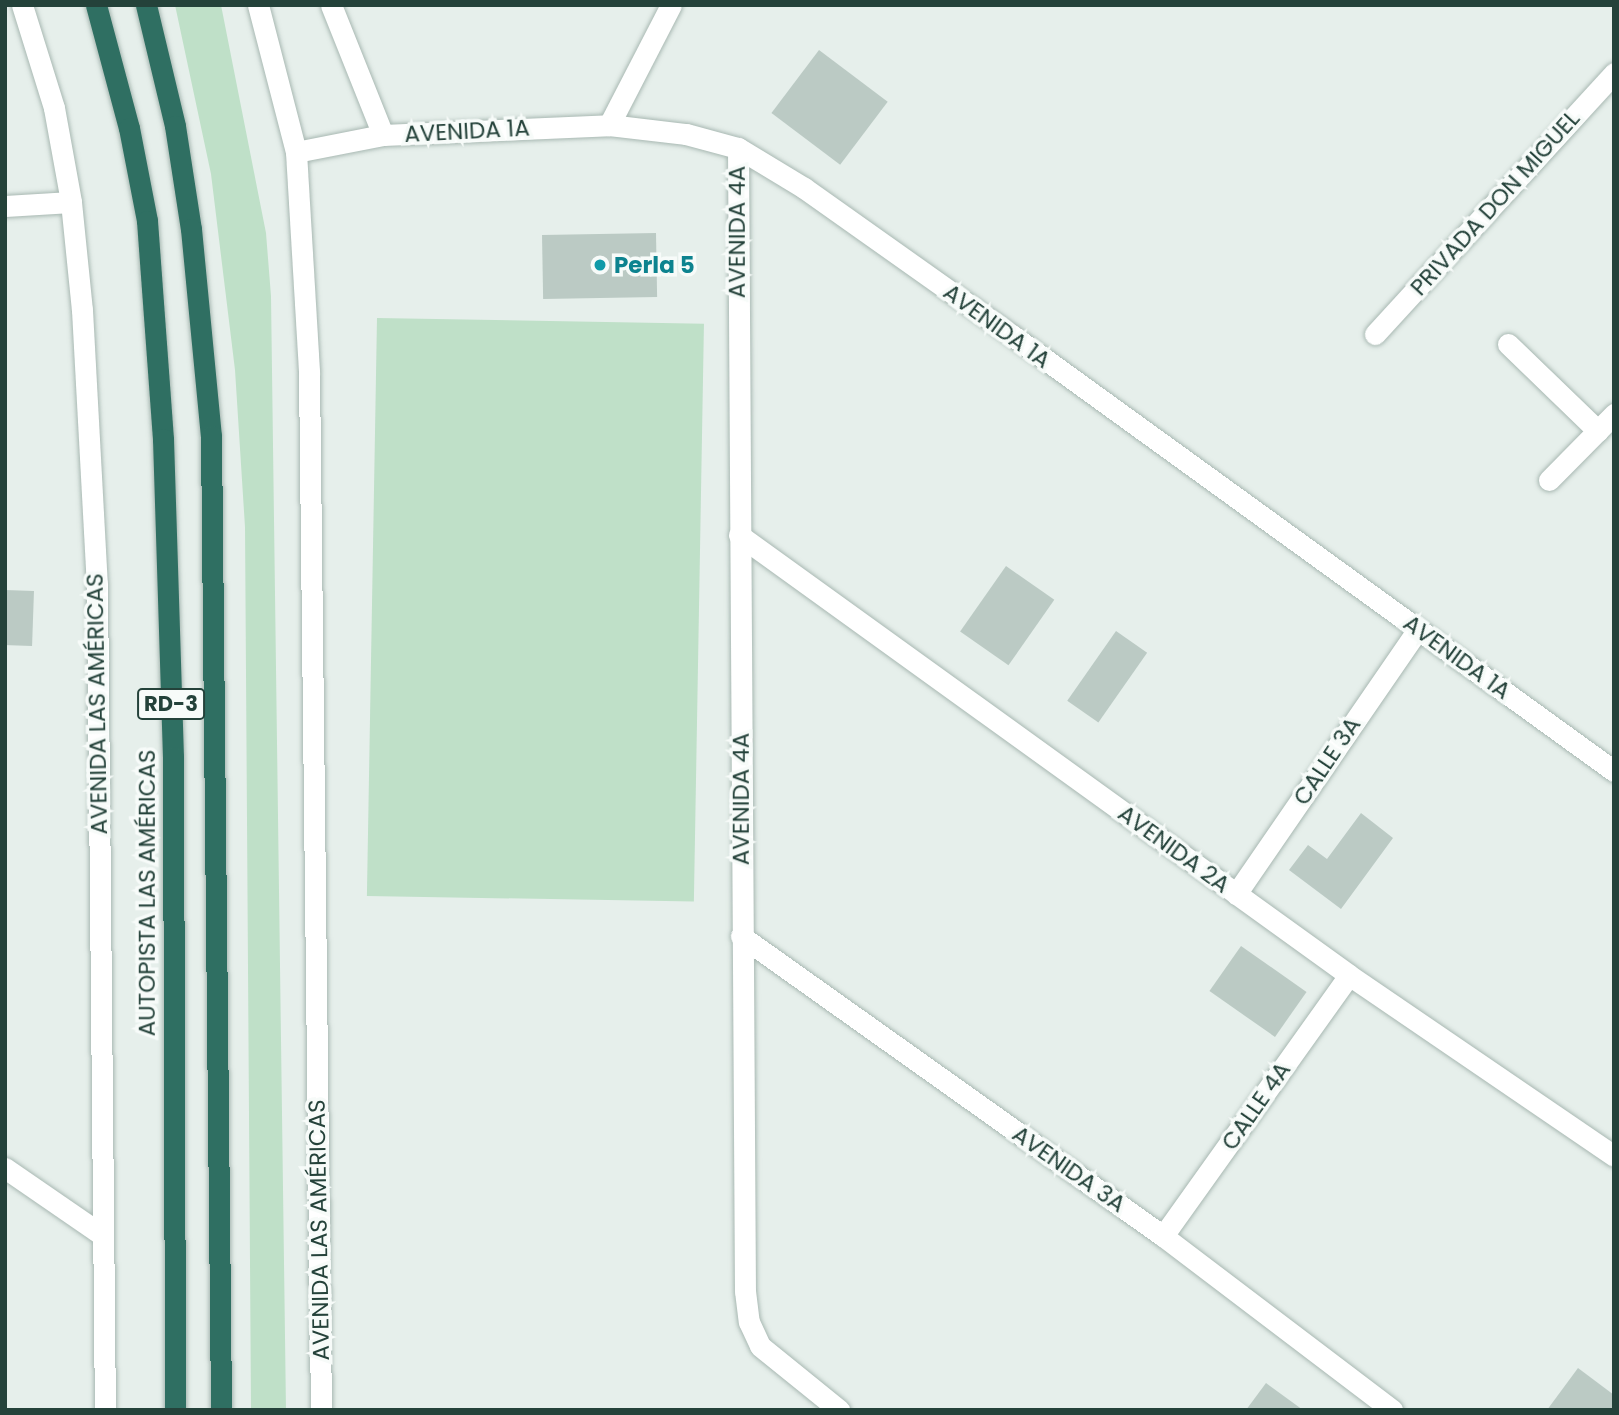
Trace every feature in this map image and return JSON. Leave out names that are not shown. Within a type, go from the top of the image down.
[{"type":"highway","name":"AUTOPISTA LAS AMÉRICAS","points":[[96,5],[130,128],[147,221],[161,412],[173,757],[175,1410]]},
{"type":"highway","name":"RD-3","points":[[146,5],[175,126],[191,229],[211,436],[221,1410]]},
{"type":"street","name":"AVENIDA LAS AMÉRICAS","points":[[22,5],[54,108],[71,202],[82,310],[97,584],[105,1410]]},
{"type":"street","name":"AVENIDA LAS AMÉRICAS","points":[[258,5],[296,152],[309,372],[321,1410]]},
{"type":"street","points":[[331,5],[383,135]]},
{"type":"street","points":[[609,125],[671,5]]},
{"type":"street","name":"PRIVADA DON MIGUEL","points":[[1375,334],[1614,73]]},
{"type":"street","name":"AVENIDA 1A","points":[[296,152],[383,135],[609,125],[687,134],[738,148],[816,196],[1614,771]]},
{"type":"street","name":"AVENIDA 4A","points":[[738,148],[741,936],[749,1322],[768,1354],[839,1410]]},
{"type":"street","points":[[5,206],[71,202]]},
{"type":"street","points":[[1508,344],[1598,430]]},
{"type":"street","points":[[1549,480],[1614,414]]},
{"type":"street","name":"AVENIDA 2A","points":[[740,535],[1349,975],[1614,1156]]},
{"type":"street","name":"CALLE 3A","points":[[1236,894],[1418,628]]},
{"type":"street","name":"AVENIDA 3A","points":[[741,936],[1163,1236],[1392,1410]]},
{"type":"street","name":"CALLE 4A","points":[[1163,1236],[1349,975]]},
{"type":"street","points":[[5,1168],[102,1235]]},
{"type":"green space","points":[[175,5],[221,5],[266,233],[271,296],[286,1410],[251,1410],[245,527],[235,370],[211,174]]},
{"type":"green space","points":[[377,318],[704,324],[694,902],[367,896]]},
{"type":"building","points":[[819,50],[888,102],[840,165],[771,113]]},
{"type":"building","name":"Perla 5","points":[[656,233],[657,297],[543,299],[542,235]]},
{"type":"building","points":[[1006,566],[1054,600],[1008,665],[960,632]]},
{"type":"building","points":[[5,590],[34,591],[32,646],[5,645]]},
{"type":"building","points":[[1116,631],[1147,653],[1098,722],[1067,701]]},
{"type":"building","points":[[1361,813],[1393,838],[1341,909],[1289,870],[1308,845],[1327,859]]},
{"type":"building","points":[[1241,946],[1307,992],[1275,1037],[1209,991]]},
{"type":"building","points":[[1578,1368],[1614,1395],[1614,1410],[1547,1410]]},
{"type":"building","points":[[1266,1383],[1303,1410],[1246,1410]]},
{"type":"place","name":"Perla 5","points":[[600,265]]}]
